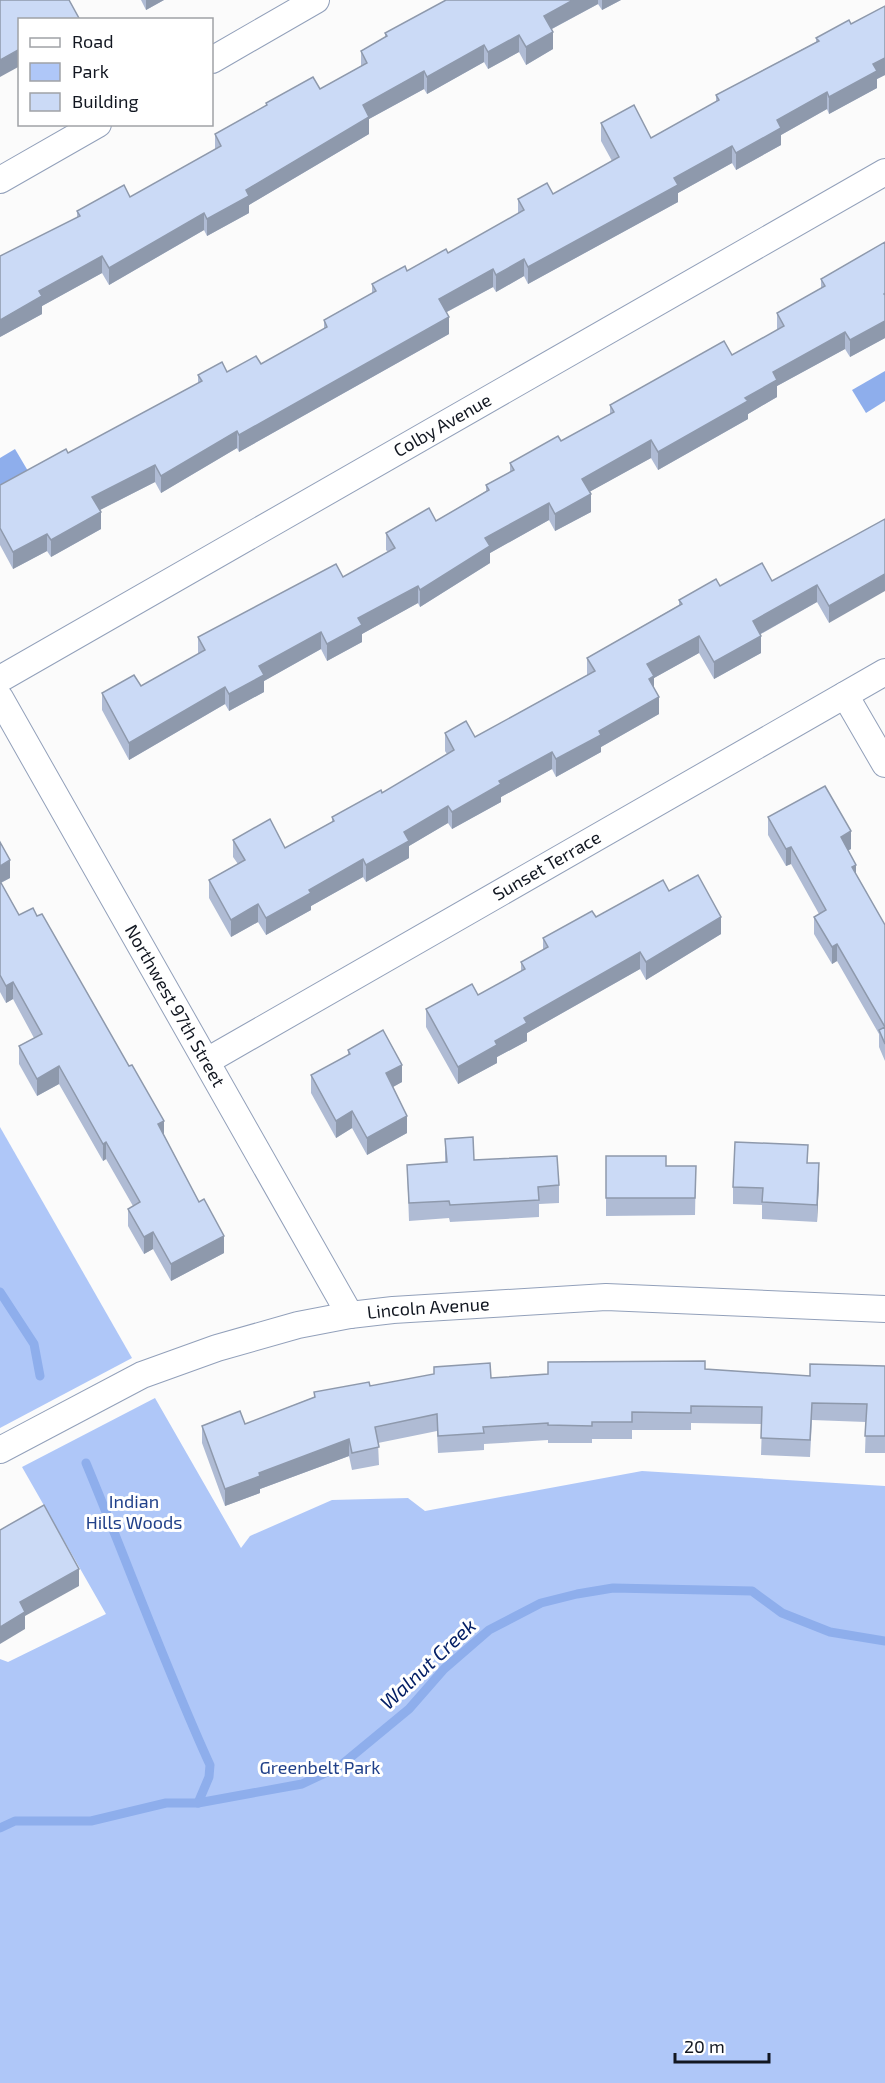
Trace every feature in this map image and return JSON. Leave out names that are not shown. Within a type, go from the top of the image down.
[{"type":"street","points":[[213,59],[316,0]]},
{"type":"street","points":[[0,180],[94,126]]},
{"type":"street","name":"Colby Avenue","points":[[0,679],[885,172]]},
{"type":"street","name":"Sunset Terrace","points":[[207,1061],[885,672]]},
{"type":"street","points":[[845,695],[885,765]]},
{"type":"street","name":"Northwest 97th Street","points":[[0,698],[350,1315]]},
{"type":"street","name":"Lincoln Avenue","points":[[0,1450],[142,1375],[217,1348],[298,1325],[350,1315],[393,1310],[606,1297],[885,1309]]},
{"type":"green space","points":[[0,1127],[132,1358],[0,1428]]},
{"type":"green space","name":"Greenbelt Park","points":[[155,1398],[241,1548],[250,1536],[332,1500],[408,1498],[425,1511],[642,1471],[885,1486],[885,2083],[0,2083],[0,1659],[8,1662],[106,1614],[22,1467]]},
{"type":"shaded area","points":[[885,371],[885,401],[866,413],[852,390]]},
{"type":"shaded area","points":[[15,449],[28,471],[0,487],[0,458]]},
{"type":"building","points":[[0,0],[69,0],[79,18],[18,18],[18,50],[0,60]]},
{"type":"building","points":[[446,0],[573,0],[544,16],[553,32],[526,47],[519,35],[488,52],[484,45],[427,77],[424,71],[363,105],[369,117],[246,190],[249,196],[207,219],[204,213],[109,268],[102,256],[39,291],[42,296],[0,320],[0,256],[80,216],[77,211],[124,185],[130,197],[221,146],[215,134],[313,77],[320,89],[367,63],[361,51],[387,36],[385,33]]},
{"type":"building","points":[[885,6],[885,58],[873,64],[877,71],[829,97],[827,92],[777,120],[781,128],[736,153],[732,146],[674,178],[678,185],[528,267],[524,259],[496,275],[493,269],[439,299],[449,317],[239,435],[237,431],[161,476],[155,465],[92,497],[101,512],[51,540],[47,534],[13,552],[0,528],[0,485],[66,449],[68,453],[202,381],[198,375],[222,362],[227,372],[256,356],[261,364],[327,327],[324,320],[376,291],[372,284],[405,266],[407,271],[446,249],[448,253],[524,210],[518,199],[547,183],[553,194],[619,157],[601,123],[634,105],[651,138],[719,100],[716,95],[819,41],[816,38],[849,20],[851,24]]},
{"type":"building","points":[[885,242],[885,321],[850,340],[845,332],[773,372],[777,380],[745,398],[748,401],[658,452],[651,440],[582,479],[591,494],[555,514],[549,503],[485,538],[490,546],[420,590],[418,586],[358,618],[362,625],[327,644],[321,632],[259,666],[264,675],[229,694],[225,687],[129,743],[102,693],[134,675],[141,686],[205,650],[198,637],[336,564],[343,577],[395,548],[386,533],[429,508],[436,521],[489,490],[486,485],[514,470],[510,463],[558,436],[561,441],[614,412],[610,405],[724,341],[732,355],[784,326],[777,313],[825,286],[821,279]]},
{"type":"building","points":[[885,519],[885,574],[829,606],[817,585],[753,621],[761,636],[714,662],[699,636],[647,664],[654,676],[649,679],[659,697],[599,731],[601,735],[556,759],[552,752],[499,781],[501,784],[452,812],[448,806],[404,832],[409,841],[366,865],[363,859],[309,890],[311,893],[266,918],[258,904],[231,920],[209,880],[245,860],[233,840],[270,819],[285,848],[334,821],[332,817],[381,790],[382,793],[454,750],[445,733],[466,721],[475,737],[595,671],[587,658],[682,604],[679,600],[716,579],[720,586],[762,563],[772,581]]},
{"type":"building","points":[[825,786],[851,831],[841,837],[856,865],[852,867],[885,925],[885,1027],[837,944],[832,947],[814,917],[826,910],[791,847],[786,849],[768,817]]},
{"type":"building","points":[[0,842],[10,860],[0,866]]},
{"type":"building","points":[[698,875],[721,917],[646,962],[640,952],[524,1018],[527,1023],[495,1041],[497,1045],[458,1067],[426,1009],[472,984],[478,995],[525,969],[521,962],[548,947],[543,938],[592,911],[596,917],[663,880],[669,891]]},
{"type":"building","points":[[0,881],[19,915],[33,908],[37,916],[42,914],[129,1066],[132,1065],[164,1121],[158,1124],[199,1202],[204,1199],[224,1236],[171,1264],[153,1232],[144,1237],[128,1209],[140,1202],[106,1142],[103,1144],[59,1066],[37,1079],[19,1046],[42,1034],[13,982],[6,986],[0,975]]},
{"type":"building","points":[[885,1027],[885,1044],[879,1030]]},
{"type":"building","points":[[383,1030],[402,1065],[386,1073],[407,1116],[367,1138],[352,1111],[336,1121],[311,1075],[350,1054],[348,1050]]},
{"type":"building","points":[[473,1137],[474,1160],[557,1156],[559,1185],[538,1187],[539,1200],[450,1205],[449,1201],[409,1203],[407,1165],[447,1162],[445,1139]]},
{"type":"building","points":[[735,1142],[808,1145],[807,1163],[819,1163],[817,1205],[762,1202],[763,1188],[733,1187]]},
{"type":"building","points":[[606,1156],[666,1156],[666,1166],[696,1166],[695,1198],[606,1198]]},
{"type":"building","points":[[705,1361],[705,1369],[810,1376],[810,1364],[885,1366],[885,1436],[865,1436],[867,1404],[812,1403],[810,1440],[761,1438],[762,1407],[691,1406],[691,1413],[632,1412],[632,1422],[592,1422],[592,1426],[548,1425],[548,1423],[483,1427],[484,1433],[438,1436],[437,1414],[375,1427],[379,1447],[352,1453],[349,1439],[259,1473],[260,1476],[225,1489],[202,1426],[240,1411],[245,1424],[315,1397],[314,1392],[369,1382],[370,1386],[434,1374],[434,1367],[490,1363],[491,1378],[548,1374],[548,1362]]},
{"type":"building","points":[[44,1505],[79,1569],[20,1602],[25,1612],[0,1627],[0,1530]]},
{"type":"waterway","points":[[0,1292],[34,1344],[40,1376]]},
{"type":"waterway","points":[[86,1463],[162,1653],[210,1765],[209,1777],[198,1803]]},
{"type":"waterway","name":"Walnut Creek","points":[[0,1828],[15,1821],[91,1821],[166,1803],[198,1803],[302,1784],[340,1766],[409,1709],[444,1669],[489,1630],[541,1603],[577,1594],[613,1588],[752,1591],[782,1613],[830,1632],[885,1641]]},
{"type":"park label","name":"Indian Hills Woods","points":[[134,1512]]}]
